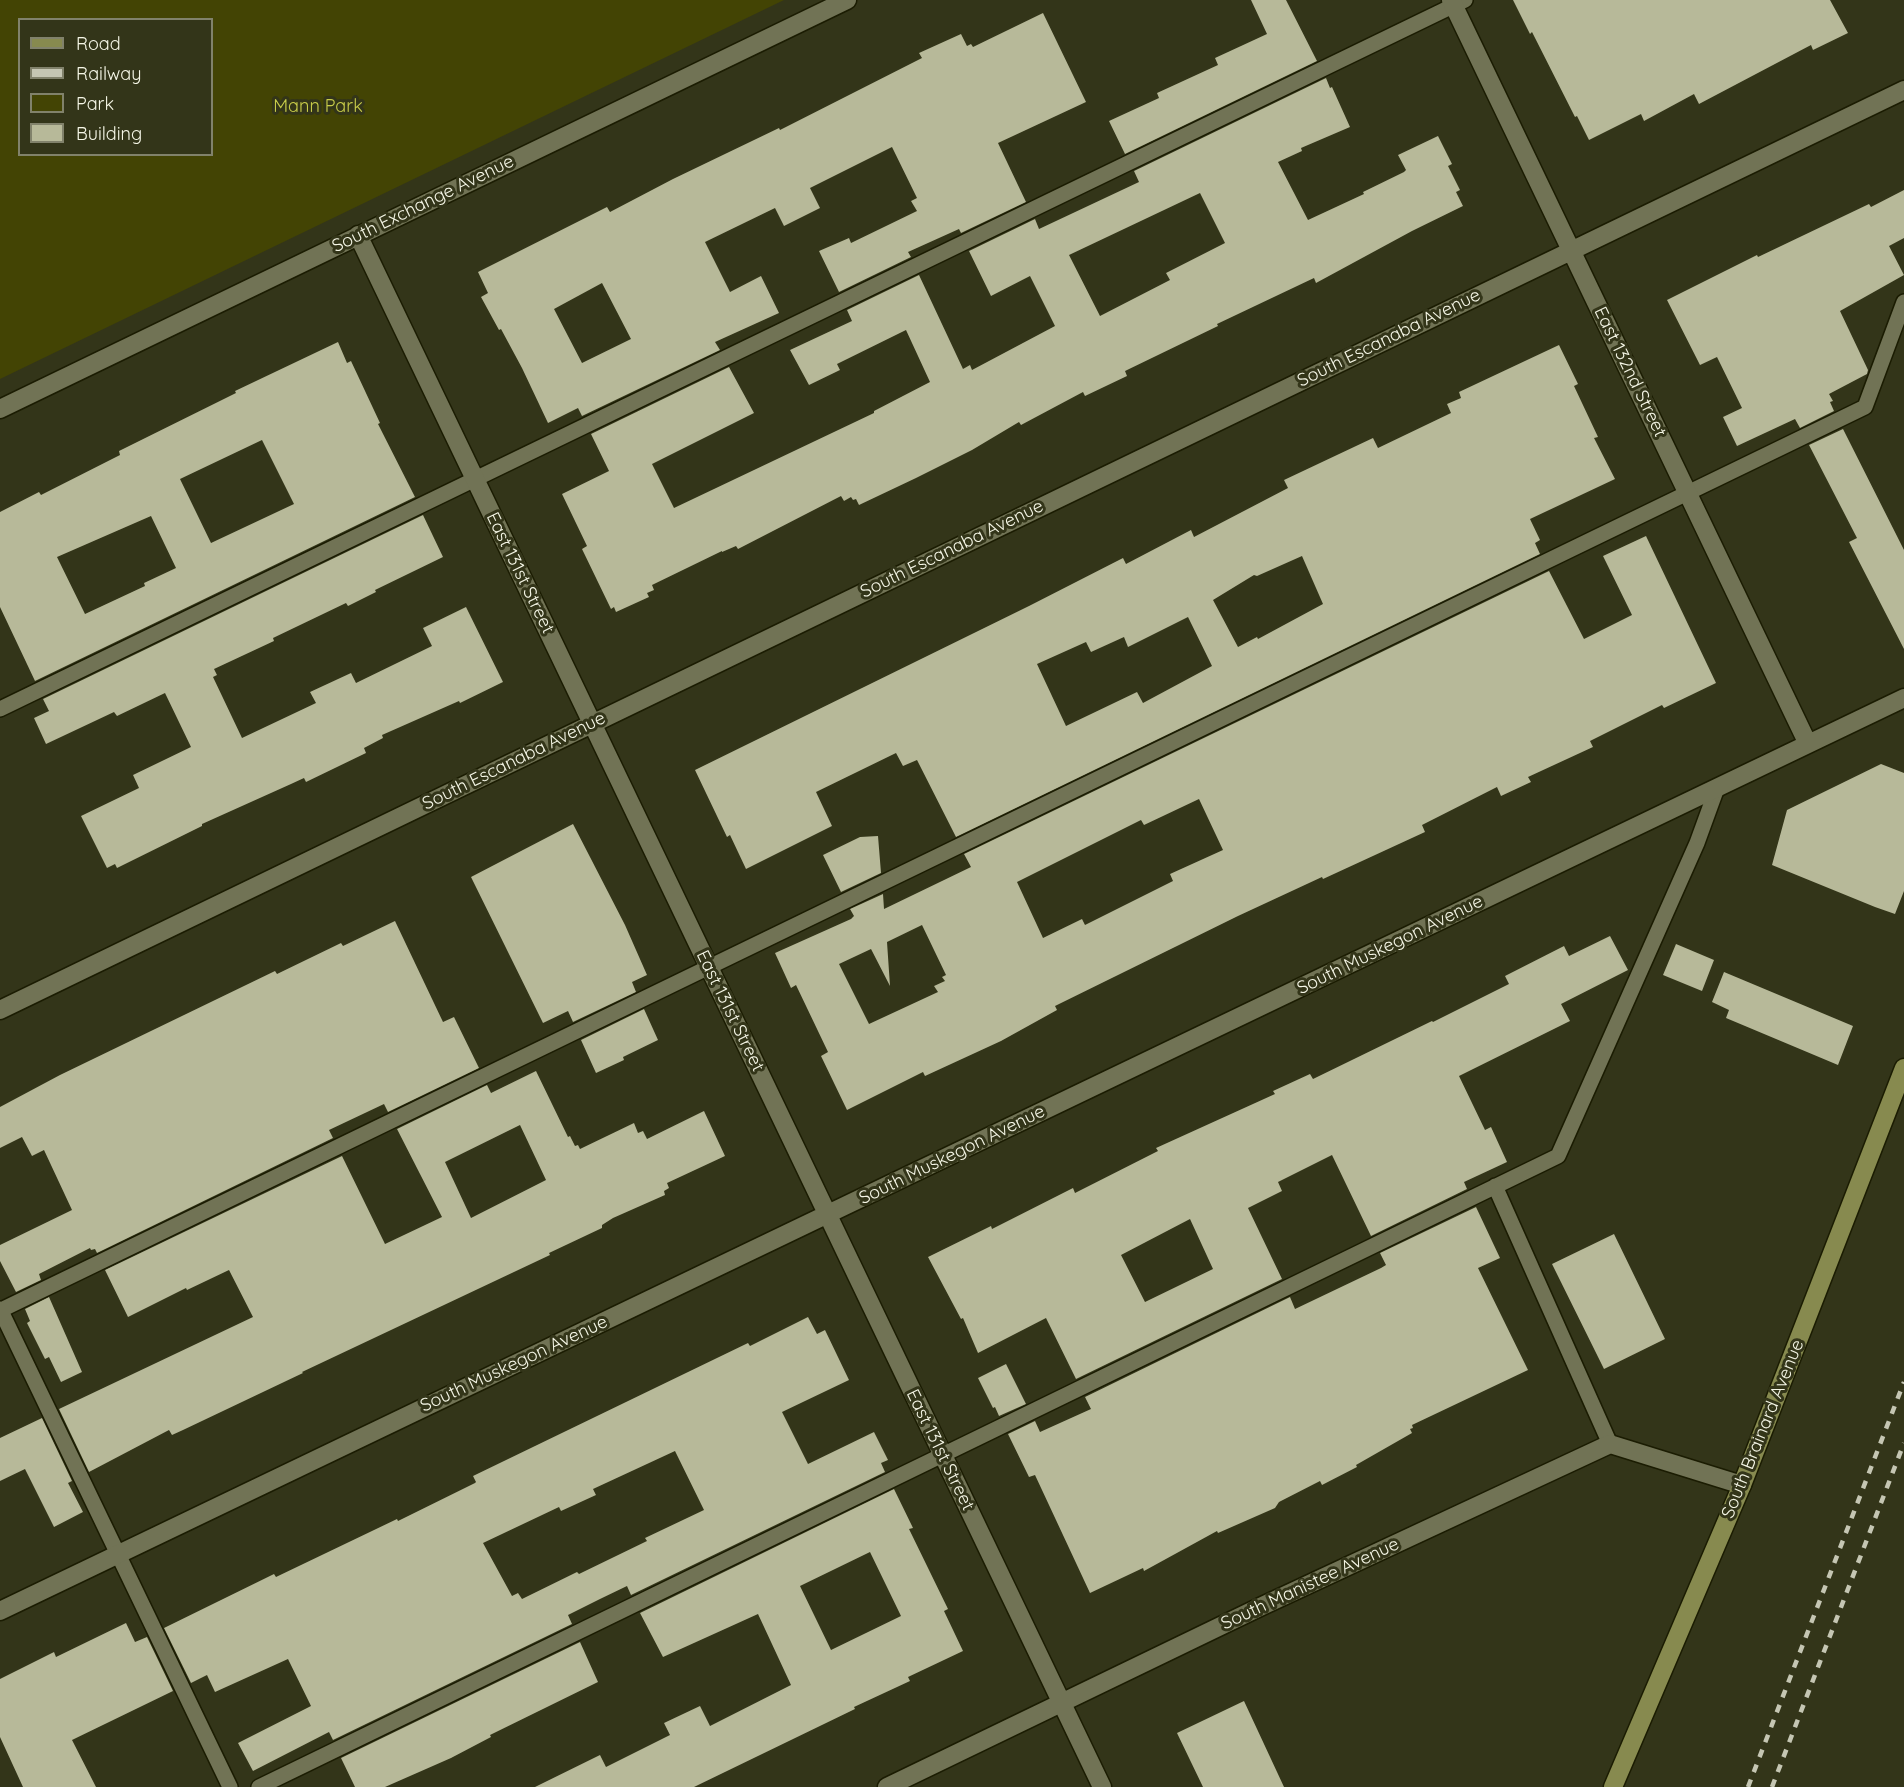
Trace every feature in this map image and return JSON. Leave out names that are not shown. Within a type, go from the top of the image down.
[{"type":"main road","name":"South Brainard Avenue","points":[[1613,1787],[1742,1485],[1904,1068]]},
{"type":"street","name":"South Exchange Avenue","points":[[0,409],[847,0]]},
{"type":"street","name":"East 132nd Street","points":[[1457,2],[1572,250],[1808,744]]},
{"type":"street","name":"South Escanaba Avenue","points":[[0,1010],[1904,90]]},
{"type":"street","name":"East 131st Street","points":[[358,236],[1102,1787]]},
{"type":"street","name":"South Muskegon Avenue","points":[[0,1611],[1904,698]]},
{"type":"street","points":[[1610,1444],[1742,1485]]},
{"type":"street","name":"South Manistee Avenue","points":[[887,1787],[1271,1602],[1610,1444]]},
{"type":"lane","points":[[0,709],[1457,2]]},
{"type":"lane","points":[[230,1787],[0,1309],[1865,407],[1904,302]]},
{"type":"lane","points":[[259,1787],[1557,1156],[1697,843],[1718,788]]},
{"type":"lane","points":[[1495,1186],[1610,1444]]},
{"type":"green space","name":"Mann Park","points":[[0,0],[784,0],[0,379]]},
{"type":"building","points":[[1251,0],[1286,0],[1317,61],[1125,154],[1109,121],[1159,98],[1157,93],[1218,65],[1215,58],[1267,34]]},
{"type":"building","points":[[1513,0],[1830,0],[1848,33],[1813,50],[1811,45],[1699,104],[1694,94],[1644,121],[1641,114],[1589,140]]},
{"type":"building","points":[[1043,13],[1086,102],[998,143],[1026,202],[961,233],[959,229],[908,252],[911,257],[839,292],[819,251],[849,238],[851,243],[917,211],[911,201],[917,198],[892,147],[810,188],[820,208],[784,226],[775,208],[705,242],[730,292],[761,276],[779,313],[715,342],[720,350],[582,416],[578,408],[548,423],[522,368],[481,297],[488,293],[478,272],[607,207],[610,212],[673,179],[779,128],[780,130],[922,58],[919,53],[961,34],[967,46],[971,44],[973,47]],"holes":[[[602,283],[631,339],[582,363],[554,309]]]},
{"type":"building","points":[[1326,78],[1350,127],[1301,148],[1302,151],[1278,162],[1308,220],[1404,172],[1406,170],[1398,155],[1438,136],[1452,164],[1448,166],[1460,190],[1456,192],[1463,206],[1316,283],[1314,278],[1217,324],[1218,326],[1125,371],[1127,376],[1085,396],[1083,392],[1021,425],[1019,422],[972,450],[859,505],[856,499],[853,500],[851,497],[844,501],[841,496],[738,549],[736,546],[722,551],[652,585],[654,590],[647,593],[649,597],[616,612],[614,607],[611,609],[582,549],[587,546],[562,494],[609,471],[591,434],[729,367],[754,413],[652,464],[674,508],[874,413],[930,382],[906,330],[837,364],[840,370],[809,385],[790,350],[852,321],[847,310],[919,275],[963,369],[970,365],[972,370],[1055,326],[1030,276],[991,296],[969,251],[1035,219],[1039,229],[1139,182],[1134,171]],"holes":[[[1200,193],[1225,243],[1166,273],[1170,280],[1100,316],[1069,255]]]},
{"type":"building","points":[[1904,190],[1904,238],[1889,246],[1904,275],[1840,311],[1868,370],[1867,374],[1829,394],[1833,401],[1830,402],[1834,411],[1800,428],[1795,419],[1737,446],[1723,417],[1742,408],[1717,357],[1700,365],[1667,300],[1757,255],[1758,257],[1869,204],[1871,207]]},
{"type":"building","points":[[338,342],[347,363],[351,361],[380,423],[378,424],[415,497],[35,681],[0,607],[0,512],[39,492],[41,495],[120,455],[119,451],[236,393],[235,391]],"holes":[[[262,440],[294,504],[211,543],[180,479]],[[151,516],[176,568],[144,583],[145,586],[85,614],[57,557]]]},
{"type":"building","points":[[1559,345],[1578,384],[1574,386],[1598,437],[1594,438],[1615,479],[1530,519],[1540,540],[1535,543],[1540,554],[956,837],[917,760],[903,766],[896,753],[816,792],[832,826],[746,869],[730,835],[727,837],[695,770],[1123,558],[1126,564],[1191,530],[1194,537],[1288,488],[1284,480],[1373,438],[1378,448],[1451,413],[1447,404],[1461,398],[1459,392]],"holes":[[[1302,556],[1323,604],[1258,639],[1257,637],[1238,647],[1213,600],[1254,575],[1257,576]],[[1188,617],[1212,666],[1143,703],[1137,692],[1066,726],[1037,664],[1086,642],[1091,652],[1124,637],[1128,647]]]},
{"type":"building","points":[[1843,429],[1904,550],[1904,649],[1849,542],[1857,538],[1809,445]]},
{"type":"building","points":[[423,515],[443,557],[375,590],[376,592],[348,606],[346,603],[214,669],[217,675],[213,677],[242,738],[316,703],[310,692],[351,673],[356,683],[432,646],[423,628],[466,607],[503,682],[460,703],[459,701],[382,735],[383,738],[364,748],[366,753],[306,782],[304,778],[202,824],[117,868],[115,864],[107,868],[81,816],[139,788],[133,775],[191,747],[165,693],[117,716],[114,712],[46,744],[34,718],[49,711],[43,699]]},
{"type":"building","points":[[1646,536],[1716,683],[1664,708],[1662,705],[1590,741],[1593,747],[1528,777],[1531,782],[1501,796],[1497,787],[1422,825],[1425,832],[1238,916],[1055,1006],[1057,1010],[1001,1041],[925,1076],[923,1072],[847,1110],[821,1056],[828,1052],[796,985],[791,988],[775,953],[851,919],[854,916],[850,909],[883,894],[884,909],[971,867],[964,854],[1549,571],[1584,639],[1632,615],[1603,556]],"holes":[[[1199,799],[1223,850],[1170,874],[1173,881],[1085,925],[1082,919],[1043,938],[1017,882],[1141,820],[1144,825]],[[922,925],[946,975],[942,977],[945,981],[934,986],[938,992],[869,1024],[839,964],[871,949],[890,986],[887,942]]]},
{"type":"building","points":[[1881,764],[1904,773],[1904,891],[1895,914],[1772,865],[1787,810]]},
{"type":"building","points":[[573,824],[625,925],[647,975],[632,982],[636,992],[573,1022],[568,1011],[543,1023],[471,877]]},
{"type":"building","points":[[878,836],[881,873],[841,892],[823,855],[860,837]]},
{"type":"building","points":[[395,921],[443,1022],[454,1017],[479,1068],[388,1112],[384,1104],[329,1130],[333,1138],[97,1253],[95,1249],[90,1248],[39,1274],[41,1280],[16,1292],[0,1261],[0,1245],[72,1210],[44,1150],[32,1156],[22,1137],[0,1148],[0,1107],[60,1075],[275,971],[277,974],[341,943],[343,946]]},
{"type":"building","points":[[1610,936],[1628,970],[1561,1004],[1570,1021],[1459,1076],[1485,1130],[1491,1127],[1507,1162],[1464,1182],[1467,1189],[1371,1236],[1332,1155],[1278,1182],[1282,1191],[1248,1208],[1282,1279],[1076,1379],[1046,1318],[978,1353],[963,1318],[961,1319],[928,1257],[991,1226],[992,1229],[1073,1188],[1075,1193],[1158,1151],[1156,1148],[1275,1094],[1273,1091],[1310,1074],[1313,1079],[1433,1022],[1509,984],[1505,976],[1564,946],[1569,956]],"holes":[[[1190,1219],[1213,1269],[1145,1302],[1121,1255]]]},
{"type":"building","points":[[1676,944],[1714,960],[1702,991],[1663,975]]},
{"type":"building","points":[[1724,972],[1853,1026],[1838,1065],[1726,1018],[1729,1010],[1712,1002]]},
{"type":"building","points":[[644,1009],[658,1040],[596,1073],[581,1040]]},
{"type":"building","points":[[536,1071],[568,1137],[570,1136],[575,1146],[578,1145],[580,1149],[634,1123],[638,1133],[643,1131],[647,1139],[704,1111],[725,1156],[667,1183],[669,1188],[664,1191],[665,1195],[613,1218],[602,1225],[602,1228],[549,1253],[550,1255],[183,1430],[172,1435],[169,1430],[89,1472],[59,1409],[253,1317],[229,1270],[187,1290],[186,1288],[128,1317],[105,1270],[342,1156],[385,1244],[442,1217],[397,1129],[487,1085],[491,1093]],"holes":[[[520,1125],[546,1180],[471,1218],[445,1162]]]},
{"type":"building","points":[[1476,1207],[1500,1258],[1478,1268],[1528,1370],[1412,1425],[1413,1428],[1410,1429],[1412,1433],[1356,1465],[1357,1467],[1322,1485],[1320,1481],[1279,1502],[1275,1508],[1218,1533],[1217,1531],[1144,1571],[1143,1568],[1090,1593],[1035,1475],[1029,1477],[1008,1434],[1035,1421],[1040,1432],[1091,1409],[1085,1397],[1290,1297],[1295,1309],[1381,1268],[1386,1265],[1380,1253]]},
{"type":"building","points":[[1614,1234],[1665,1339],[1604,1369],[1552,1264]]},
{"type":"building","points":[[49,1297],[82,1372],[61,1382],[49,1357],[45,1359],[27,1323],[30,1321],[25,1309]]},
{"type":"building","points":[[808,1317],[817,1334],[825,1330],[849,1380],[782,1412],[808,1464],[874,1432],[888,1460],[881,1463],[885,1472],[631,1595],[627,1586],[568,1615],[572,1624],[333,1740],[329,1732],[253,1771],[238,1743],[311,1706],[288,1659],[215,1692],[207,1675],[191,1683],[164,1628],[274,1574],[276,1577],[397,1519],[398,1521],[475,1483],[473,1476],[748,1343],[750,1346]],"holes":[[[675,1451],[704,1510],[645,1538],[647,1541],[522,1599],[518,1593],[512,1596],[483,1543],[559,1507],[561,1511],[596,1495],[593,1489]]]},
{"type":"building","points":[[1006,1364],[1026,1404],[999,1416],[978,1378]]},
{"type":"building","points":[[42,1418],[72,1481],[68,1483],[83,1512],[54,1527],[25,1469],[0,1481],[0,1438]]},
{"type":"building","points":[[894,1489],[913,1528],[909,1529],[948,1609],[944,1611],[963,1651],[908,1677],[910,1681],[854,1707],[855,1709],[694,1787],[535,1787],[600,1755],[606,1767],[670,1735],[664,1723],[700,1706],[710,1726],[791,1685],[758,1614],[663,1657],[640,1613]],"holes":[[[870,1552],[901,1616],[831,1650],[800,1586]]]},
{"type":"building","points":[[126,1623],[135,1642],[147,1637],[173,1691],[72,1740],[96,1787],[23,1787],[0,1737],[0,1679],[54,1652],[56,1657]]},
{"type":"building","points":[[580,1642],[598,1682],[490,1735],[491,1737],[451,1758],[385,1787],[355,1787],[341,1758]]},
{"type":"building","points":[[1244,1701],[1284,1787],[1203,1787],[1177,1733]]},
{"type":"railway","points":[[1748,1787],[1904,1382]]},
{"type":"railway","points":[[1772,1787],[1904,1443]]}]
